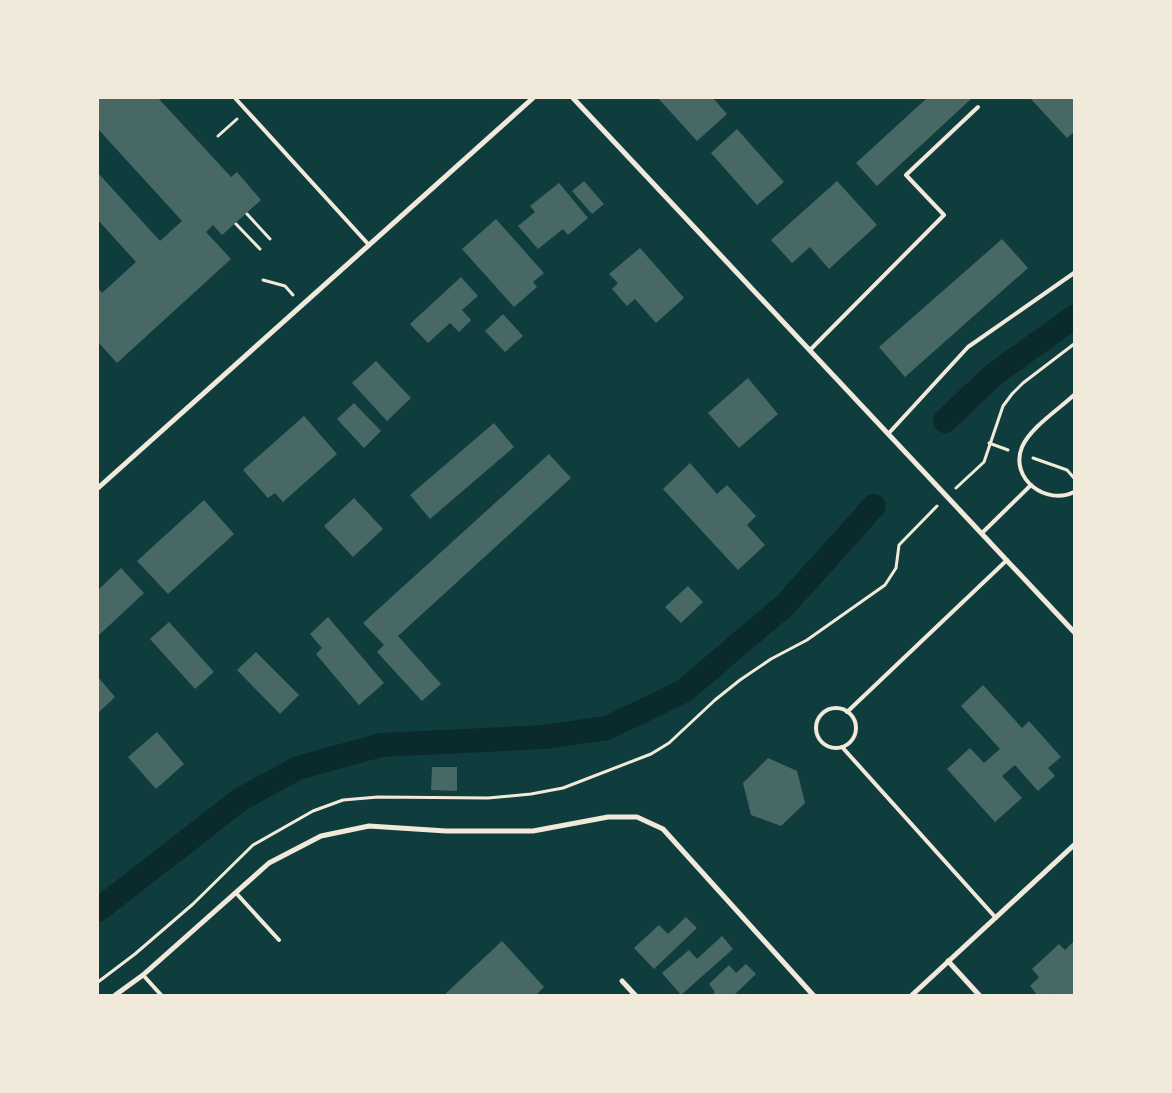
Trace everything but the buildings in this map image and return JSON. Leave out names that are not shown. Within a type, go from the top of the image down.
[{"type":"street","points":[[98,488],[533,98]]},
{"type":"street","points":[[574,98],[1074,632]]},
{"type":"street","points":[[114,996],[143,974],[270,863],[321,836],[369,826],[446,831],[533,831],[608,817],[638,817],[663,829],[814,996]]},
{"type":"street","points":[[911,996],[1074,845]]},
{"type":"street","points":[[948,961],[980,996]]},
{"type":"street","points":[[622,981],[636,996]]},
{"type":"lane","points":[[234,98],[369,245]]},
{"type":"lane","points":[[810,350],[944,215],[906,175],[978,107]]},
{"type":"lane","points":[[889,434],[968,347],[1074,273]]},
{"type":"lane","points":[[1074,395],[1028,436],[1020,454],[1021,470],[1031,485],[1045,494],[1056,496],[1074,492]]},
{"type":"lane","points":[[982,533],[1031,485]]},
{"type":"lane","points":[[847,712],[1007,560]]},
{"type":"lane","points":[[834,708],[847,712],[852,716],[856,730],[851,742],[842,747],[832,748],[821,742],[816,730],[818,718],[834,708]]},
{"type":"lane","points":[[842,747],[996,918]]},
{"type":"lane","points":[[236,893],[279,940]]},
{"type":"lane","points":[[143,974],[162,996]]},
{"type":"path","points":[[218,136],[246,110]]},
{"type":"path","points":[[247,214],[270,239]]},
{"type":"path","points":[[236,224],[260,249]]},
{"type":"path","points":[[263,280],[285,286],[302,305]]},
{"type":"path","points":[[971,474],[984,462],[1003,406],[1012,394],[1023,383],[1074,344]]},
{"type":"path","points":[[990,443],[1013,451]]},
{"type":"path","points":[[1037,460],[1067,470],[1074,478]]},
{"type":"path","points":[[98,982],[135,954],[192,904],[253,845],[313,811],[343,800],[378,797],[488,798],[531,794],[563,788],[651,754],[668,743],[740,680],[771,659],[808,640],[885,585],[896,568],[899,545],[926,517]]},
{"type":"waterway","points":[[945,421],[993,375],[1074,317]]},
{"type":"waterway","points":[[98,910],[241,799],[298,768],[381,745],[544,737],[607,728],[684,691],[785,605],[874,506]]}]
